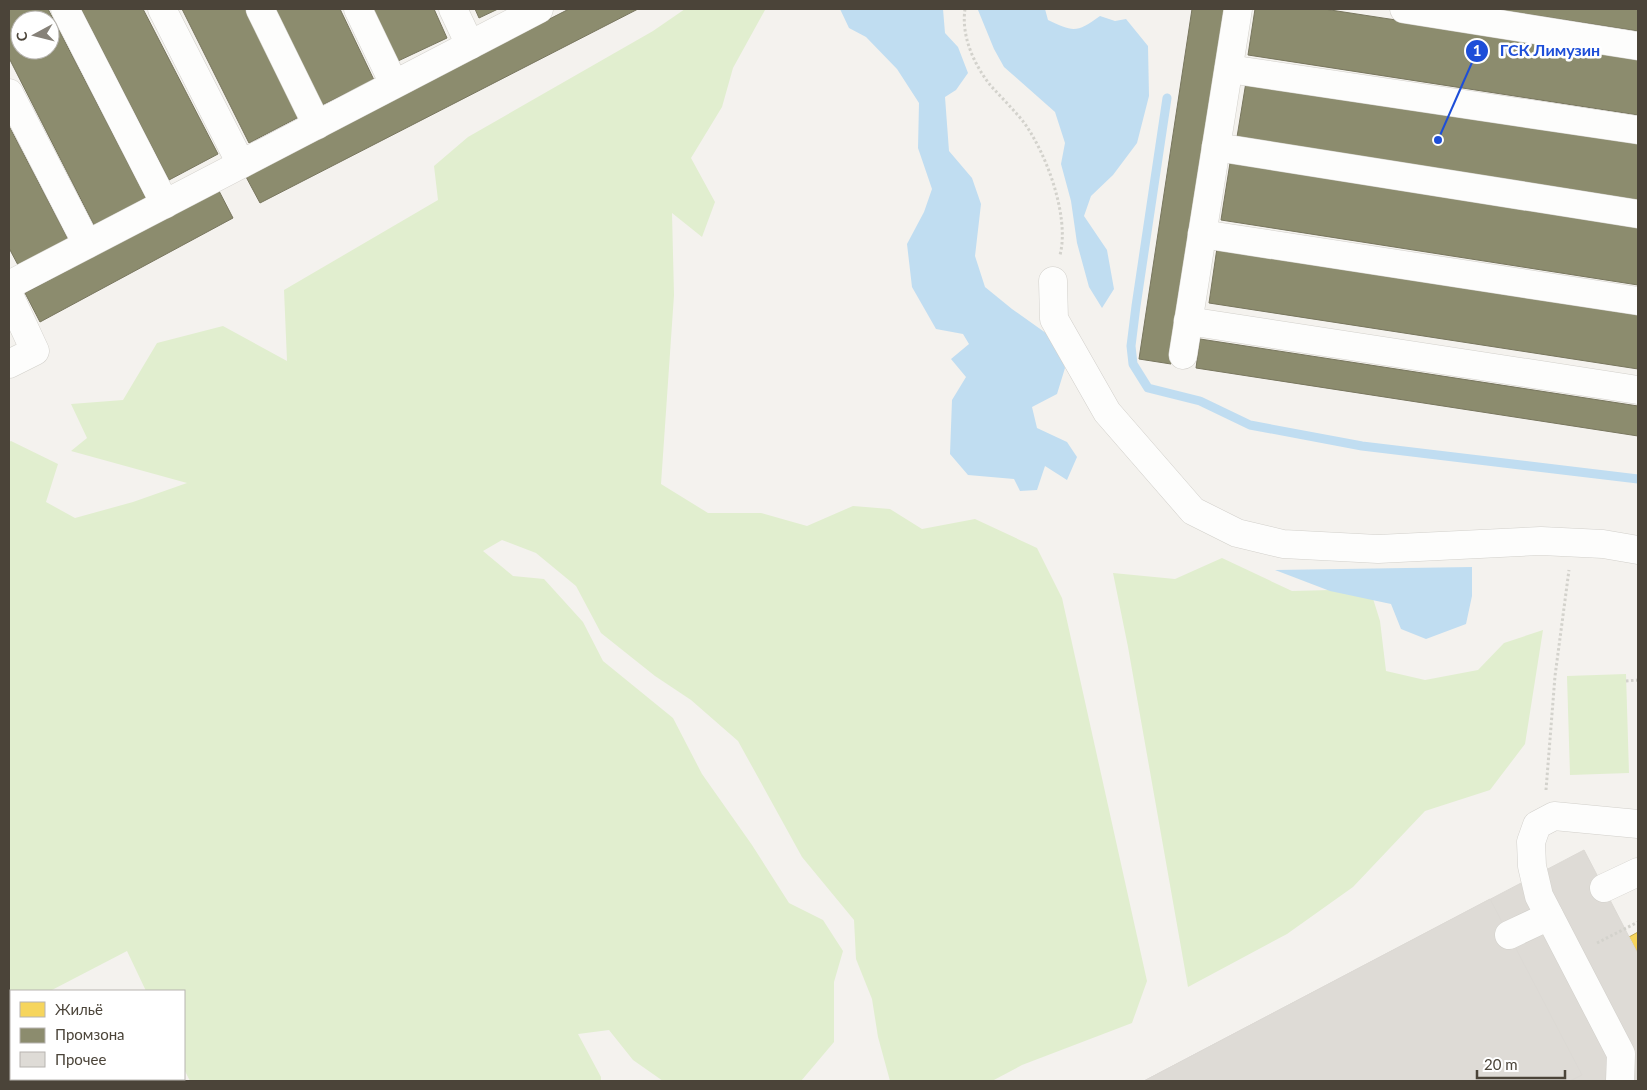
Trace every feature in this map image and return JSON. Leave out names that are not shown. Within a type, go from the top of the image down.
[{"type":"lane","points":[[65,9],[165,204]]},
{"type":"lane","points":[[162,9],[241,164]]},
{"type":"lane","points":[[260,9],[317,124]]},
{"type":"lane","points":[[358,9],[394,84]]},
{"type":"lane","points":[[453,9],[470,45]]},
{"type":"lane","points":[[9,285],[538,9]]},
{"type":"lane","points":[[1183,356],[1238,9]]},
{"type":"lane","points":[[1404,9],[1638,46]]},
{"type":"lane","points":[[1229,69],[1638,130]]},
{"type":"lane","points":[[9,92],[87,244]]},
{"type":"lane","points":[[1216,147],[1638,214]]},
{"type":"lane","points":[[1202,234],[1638,301]]},
{"type":"lane","points":[[1053,281],[1054,319],[1107,412],[1193,511],[1238,533],[1283,544],[1378,548],[1541,541],[1603,544],[1638,550]]},
{"type":"lane","points":[[9,295],[35,351],[9,364]]},
{"type":"lane","points":[[1188,321],[1638,390]]},
{"type":"lane","points":[[1620,1081],[1621,1054],[1539,896],[1532,866],[1531,842],[1537,825],[1554,816],[1638,824]]},
{"type":"lane","points":[[1604,888],[1638,872]]},
{"type":"lane","points":[[1509,935],[1549,916]]},
{"type":"path","points":[[965,9],[963,23],[970,51],[990,84],[1023,121],[1046,161],[1059,204],[1063,243],[1053,281]]},
{"type":"path","points":[[1547,820],[1546,787],[1555,676],[1570,566],[1564,542]]},
{"type":"path","points":[[1626,680],[1638,680]]},
{"type":"path","points":[[1592,946],[1638,922]]},
{"type":"green space","points":[[685,9],[769,9],[765,10],[733,68],[722,107],[691,158],[715,202],[702,237],[672,213],[674,295],[661,484],[708,513],[761,513],[807,526],[853,506],[890,509],[922,529],[975,519],[1037,548],[1062,598],[1147,981],[1132,1023],[1022,1065],[992,1081],[890,1081],[878,1037],[872,999],[856,959],[854,920],[802,857],[738,741],[691,700],[655,676],[601,633],[576,586],[536,553],[502,540],[483,551],[513,576],[544,579],[583,622],[603,661],[673,718],[702,774],[752,845],[789,903],[823,920],[843,951],[834,982],[834,1042],[801,1081],[663,1081],[633,1060],[609,1030],[578,1034],[601,1077],[601,1081],[190,1081],[185,1071],[185,990],[146,990],[127,951],[52,990],[10,990],[9,1013],[9,442],[11,441],[58,464],[46,502],[75,518],[133,502],[187,483],[71,451],[87,438],[71,404],[123,400],[157,343],[223,326],[287,361],[284,290],[438,200],[434,166],[468,137],[653,31]]},
{"type":"green space","points":[[1222,558],[1292,591],[1370,589],[1380,621],[1386,671],[1425,680],[1478,670],[1504,643],[1543,630],[1525,744],[1490,790],[1425,811],[1353,887],[1287,934],[1188,987],[1128,647],[1113,573],[1175,579]]},
{"type":"green space","points":[[1626,674],[1629,773],[1570,775],[1567,676]]},
{"type":"water","points":[[840,9],[943,9],[945,33],[958,47],[968,73],[956,90],[945,97],[949,151],[972,178],[981,204],[975,256],[985,287],[1057,341],[1065,368],[1057,394],[1032,407],[1037,428],[1067,442],[1077,457],[1067,480],[1045,466],[1037,490],[1020,491],[1014,479],[968,475],[950,454],[952,400],[966,377],[951,359],[969,344],[963,334],[936,329],[912,287],[907,244],[924,212],[932,189],[918,148],[919,103],[897,69],[866,37],[849,28]]},
{"type":"water","points":[[979,9],[1045,9],[1048,20],[1063,27],[1075,29],[1086,25],[1100,16],[1115,21],[1126,19],[1148,46],[1149,96],[1137,143],[1113,175],[1091,196],[1084,216],[1107,250],[1114,289],[1102,308],[1089,287],[1077,243],[1071,201],[1061,164],[1065,143],[1055,112],[1004,67],[994,49]]},
{"type":"water","points":[[1472,567],[1472,596],[1466,624],[1426,639],[1401,629],[1391,604],[1330,591],[1275,570]]},
{"type":"building: Жильё","points":[[1638,932],[1638,954],[1629,937]]},
{"type":"building: Промзона","points":[[9,9],[48,9],[10,10],[10,60]]},
{"type":"building: Промзона","points":[[81,9],[143,9],[218,154],[169,180]]},
{"type":"building: Промзона","points":[[182,9],[245,9],[299,117],[249,143]]},
{"type":"building: Промзона","points":[[273,9],[340,9],[374,80],[320,106]]},
{"type":"building: Промзона","points":[[373,9],[434,9],[447,38],[398,61]]},
{"type":"building: Промзона","points":[[475,9],[498,9],[479,18]]},
{"type":"building: Промзона","points":[[569,9],[638,9],[260,203],[245,175]]},
{"type":"building: Промзона","points":[[1192,9],[1224,9],[1171,364],[1139,359]]},
{"type":"building: Промзона","points":[[1255,9],[1324,9],[1638,57],[1638,115],[1248,55]]},
{"type":"building: Промзона","points":[[1494,9],[1638,9],[1638,31]]},
{"type":"building: Промзона","points":[[60,32],[146,198],[94,225],[10,60],[60,60]]},
{"type":"building: Промзона","points":[[1246,82],[1638,143],[1638,200],[1237,137]]},
{"type":"building: Промзона","points":[[9,126],[68,239],[18,265],[9,248]]},
{"type":"building: Промзона","points":[[1230,163],[1638,227],[1638,285],[1221,220]]},
{"type":"building: Промзона","points":[[218,189],[233,218],[40,322],[25,293]]},
{"type":"building: Промзона","points":[[1217,248],[1638,312],[1638,369],[1209,303]]},
{"type":"building: Промзона","points":[[1200,339],[1638,406],[1638,436],[1196,368]]},
{"type":"building: Прочее","points":[[1584,850],[1638,954],[1638,1081],[1144,1081]]},
{"type":"building: Прочее","points":[[1490,899],[1582,1075],[1570,1081],[1144,1081]]},
{"type":"waterway","points":[[1167,98],[1131,346],[1133,364],[1148,388],[1200,401],[1250,425],[1362,446],[1638,479]]},
{"type":"place","name":"ГСК Лимузин","points":[[1438,140]]}]
